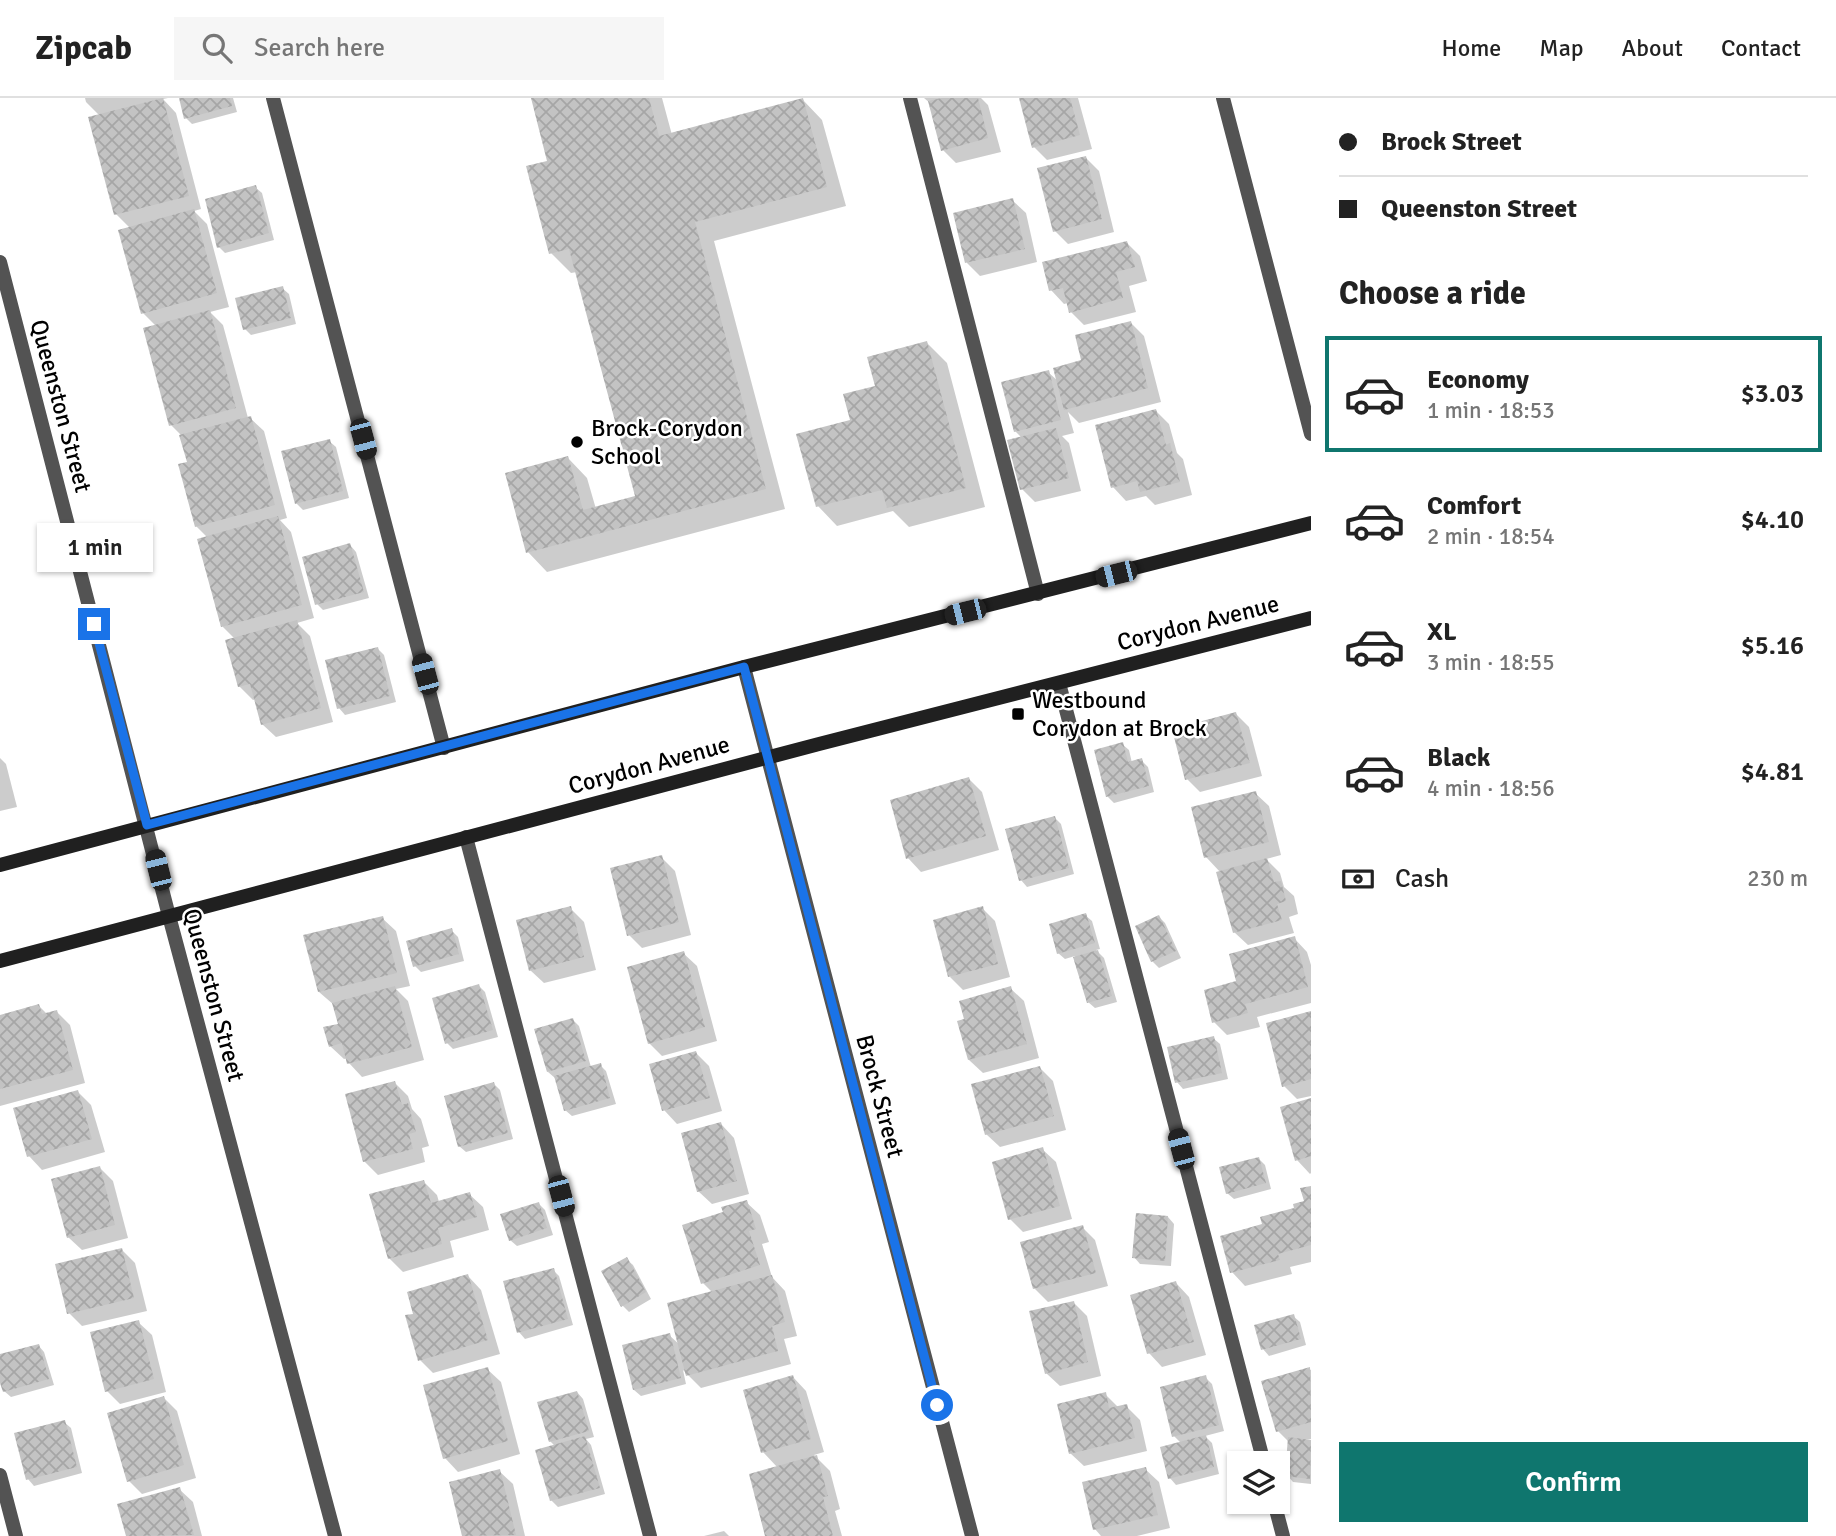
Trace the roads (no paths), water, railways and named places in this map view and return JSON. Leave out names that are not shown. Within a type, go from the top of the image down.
[{"type":"main road","points":[[0,864],[744,667],[1311,523]]},
{"type":"main road","name":"Corydon Avenue","points":[[0,961],[768,757],[1311,618]]},
{"type":"street","points":[[274,98],[444,747]]},
{"type":"street","points":[[910,98],[1038,594]]},
{"type":"street","points":[[1223,98],[1311,434]]},
{"type":"street","name":"Queenston Street","points":[[0,262],[169,916],[335,1536]]},
{"type":"street","name":"Brock Street","points":[[744,667],[972,1536]]},
{"type":"street","points":[[1059,683],[1261,1451]]},
{"type":"street","points":[[466,837],[650,1536]]},
{"type":"street","points":[[0,1475],[16,1536]]},
{"type":"street","points":[[1277,1514],[1283,1536]]},
{"type":"place","name":"Brock-Corydon School","points":[[577,442]]},
{"type":"place","name":"Westbound Corydon at Brock","points":[[1018,714]]}]
